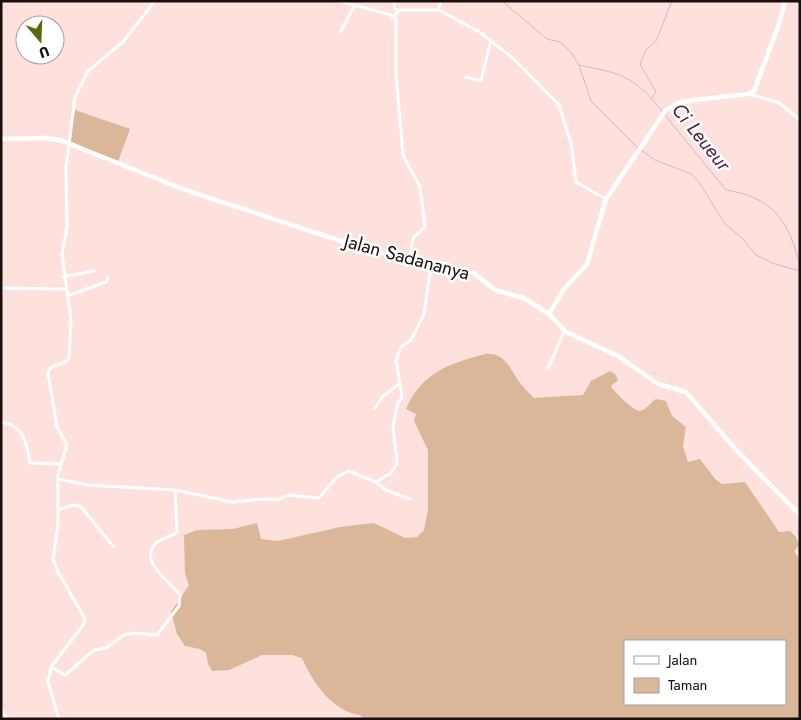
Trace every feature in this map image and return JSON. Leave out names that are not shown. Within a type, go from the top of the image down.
[{"type":"street","points":[[59,719],[48,682],[51,667],[85,620],[54,565],[58,479],[67,445],[57,426],[48,373],[52,367],[69,359],[70,320],[63,276],[62,254],[66,227],[69,144],[75,97],[83,78],[98,60],[125,39],[155,1]]},
{"type":"street","points":[[340,1],[394,16]]},
{"type":"street","points":[[395,1],[396,82],[403,155],[419,184],[425,213],[424,229],[412,238],[410,257]]},
{"type":"street","points":[[438,9],[441,1]]},
{"type":"street","points":[[549,314],[564,289],[588,261],[606,200],[658,120],[665,112],[678,103],[748,94],[754,91],[785,1]]},
{"type":"street","points":[[340,33],[354,6]]},
{"type":"street","points":[[396,10],[438,9],[491,40],[514,59],[559,105],[571,143],[575,179],[581,186],[606,200]]},
{"type":"street","points":[[466,78],[481,81],[491,40]]},
{"type":"street","points":[[748,94],[778,102],[800,120]]},
{"type":"street","name":"Jalan Sadananya","points":[[1,139],[45,138],[69,144],[188,191],[369,250],[410,257],[431,265],[474,272],[491,288],[521,296],[549,314],[564,331],[618,356],[658,384],[686,392],[738,452],[800,515]]},
{"type":"street","points":[[376,482],[391,473],[397,463],[393,426],[396,408],[402,397],[398,384],[396,359],[401,347],[412,338],[424,314],[431,265]]},
{"type":"street","points":[[63,276],[94,271]]},
{"type":"street","points":[[67,296],[106,282],[108,277]]},
{"type":"street","points":[[1,288],[66,289]]},
{"type":"street","points":[[548,369],[564,331]]},
{"type":"street","points":[[375,408],[383,396],[398,384]]},
{"type":"street","points":[[1,422],[10,423],[22,432],[32,463],[61,464]]},
{"type":"street","points":[[58,479],[90,485],[175,490],[232,502],[265,499],[278,500],[288,495],[318,499],[337,477],[349,471],[376,482],[386,490],[409,499]]},
{"type":"street","points":[[51,667],[65,675],[94,650],[106,648],[124,635],[134,633],[157,635],[174,613],[181,602],[180,595],[155,568],[151,552],[157,542],[177,532],[175,490]]},
{"type":"street","points":[[58,510],[81,506],[114,547]]},
{"type":"street","points":[[1,710],[8,719]]},
{"type":"green space","points":[[75,110],[130,129],[118,162],[70,141]]},
{"type":"green space","points":[[485,354],[498,356],[506,362],[520,383],[534,398],[583,395],[591,381],[610,371],[615,374],[618,380],[611,386],[613,389],[624,401],[637,410],[644,409],[656,399],[666,401],[672,416],[686,427],[683,446],[688,462],[700,459],[715,479],[722,484],[745,482],[779,532],[790,531],[796,537],[799,545],[794,551],[800,560],[800,719],[363,719],[360,715],[341,708],[332,702],[318,686],[302,658],[292,655],[262,655],[229,670],[212,671],[208,664],[206,653],[200,649],[185,646],[177,634],[171,612],[189,585],[185,574],[184,535],[197,530],[233,529],[257,523],[261,539],[278,541],[340,527],[374,523],[405,538],[417,537],[424,530],[428,510],[428,450],[414,421],[416,414],[406,409],[420,386],[429,378],[438,371]]},
{"type":"waterway","name":"Ci Leueur","points":[[502,1],[547,39],[560,42],[571,52],[579,65],[591,101],[638,148]]},
{"type":"waterway","points":[[652,98],[656,92],[640,64],[646,50],[656,41],[672,1]]},
{"type":"waterway","name":"Ci Leueur","points":[[579,65],[626,78],[643,90],[662,111]]},
{"type":"waterway","name":"Ci Leueur","points":[[664,114],[726,190],[742,193],[756,199],[777,214],[791,237],[800,267]]},
{"type":"waterway","name":"Ci Leueur","points":[[641,150],[655,160],[691,174],[699,182],[725,224],[742,238],[756,255],[775,264],[800,271]]}]
